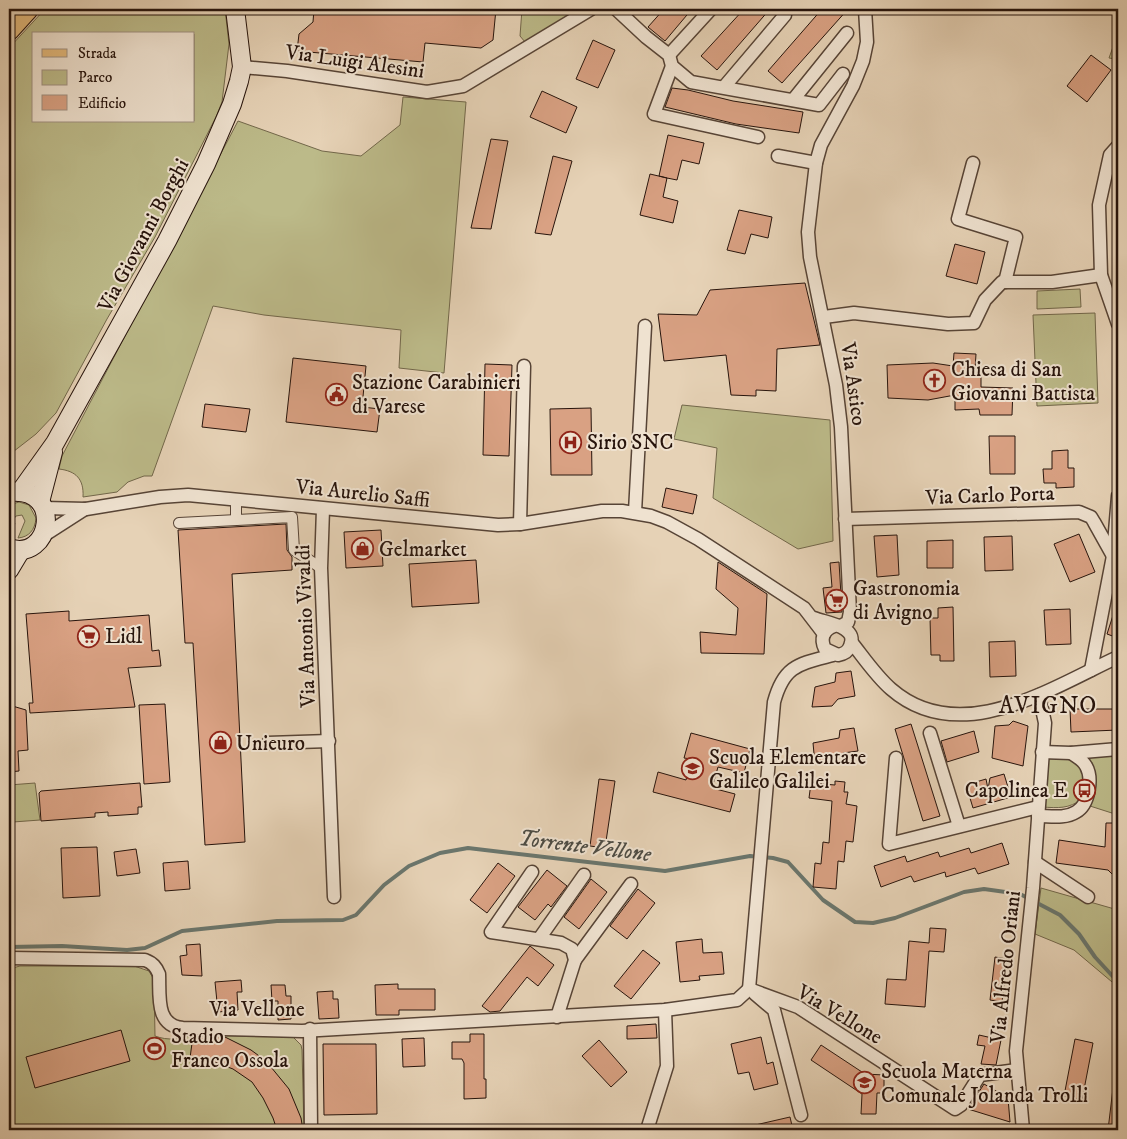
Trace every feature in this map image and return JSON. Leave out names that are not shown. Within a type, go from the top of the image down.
[{"type":"main road","points":[[9,30],[28,9]]},
{"type":"main road","name":"Via Giovanni Borghi","points":[[14,492],[56,443],[167,241],[206,164],[232,104],[242,67],[235,9]]},
{"type":"main road","name":"Via Giovanni Borghi","points":[[43,536],[46,517],[42,505],[56,443]]},
{"type":"main road","points":[[14,492],[34,497],[42,505]]},
{"type":"main road","points":[[9,570],[15,549],[30,547],[43,536]]},
{"type":"street","name":"Via Luigi Alesini","points":[[242,67],[287,71],[427,92],[463,86],[591,9]]},
{"type":"street","points":[[616,9],[671,60],[691,82],[819,105],[843,74]]},
{"type":"street","points":[[711,9],[671,60],[654,114],[758,137]]},
{"type":"street","name":"Via Astico","points":[[852,640],[854,618],[850,612],[842,427],[824,317],[810,258],[808,232],[816,163],[821,145],[853,86],[863,61],[867,42],[865,9]]},
{"type":"street","points":[[724,88],[785,15]]},
{"type":"street","points":[[792,100],[847,33]]},
{"type":"street","points":[[1118,146],[1110,156],[1099,206],[1101,276],[1118,324]]},
{"type":"street","points":[[778,156],[816,163]]},
{"type":"street","points":[[973,163],[958,219],[1016,237],[1005,282]]},
{"type":"street","points":[[824,317],[854,313],[948,324],[974,323],[985,300],[1002,282],[1052,282],[1101,276]]},
{"type":"street","points":[[635,512],[645,326]]},
{"type":"street","points":[[520,524],[524,366]]},
{"type":"street","name":"Via Aurelio Saffi","points":[[42,505],[86,509],[176,495],[474,524],[520,524],[602,511],[635,512],[667,522],[698,539],[796,602],[830,631],[847,629],[852,640],[870,666],[890,689],[901,697],[945,714],[981,714],[1039,694],[1118,657]]},
{"type":"street","points":[[1091,670],[1113,556],[1118,496]]},
{"type":"street","points":[[236,500],[236,520]]},
{"type":"street","name":"Via Aurelio Saffi","points":[[43,536],[86,509]]},
{"type":"street","name":"Via Antonio Vivaldi","points":[[323,509],[321,568],[334,897]]},
{"type":"street","name":"Via Carlo Porta","points":[[845,519],[1079,512],[1085,514],[1094,522],[1113,556]]},
{"type":"street","points":[[178,523],[292,517],[294,550],[321,568]]},
{"type":"street","points":[[806,662],[830,631],[848,622],[850,612]]},
{"type":"street","name":"Via Aurelio Saffi","points":[[830,631],[825,649],[870,666]]},
{"type":"street","points":[[800,1115],[774,1010],[749,989],[774,702],[783,677],[806,662],[838,654],[852,640]]},
{"type":"street","name":"Via Alfredo Oriani","points":[[1024,1130],[1016,1051],[1031,911],[1045,723],[1039,694]]},
{"type":"street","points":[[930,732],[958,826]]},
{"type":"street","points":[[268,743],[329,741]]},
{"type":"street","points":[[1042,752],[1071,753],[1118,749]]},
{"type":"street","points":[[896,758],[889,844],[958,826],[1038,811],[1061,816],[1076,812],[1084,805],[1090,775],[1086,766],[1071,753]]},
{"type":"street","points":[[1035,862],[1088,897]]},
{"type":"street","points":[[532,872],[490,932],[561,943],[572,948],[575,960]]},
{"type":"street","points":[[539,939],[584,875]]},
{"type":"street","points":[[557,1017],[575,960],[631,884]]},
{"type":"street","name":"Via Vellone","points":[[9,958],[145,960],[151,962],[157,968],[159,974],[162,1016],[166,1023],[174,1028],[302,1031],[310,1029],[665,1010],[738,1000],[749,989],[798,1007],[955,1110],[961,1105],[980,1074],[1017,1070]]},
{"type":"street","points":[[647,1130],[667,1066],[665,1010]]},
{"type":"street","points":[[310,1029],[311,1130]]},
{"type":"green space","points":[[45,9],[225,9],[229,44],[222,102],[216,117],[155,237],[107,319],[56,413],[36,434],[9,455],[9,48]]},
{"type":"green space","points":[[522,9],[579,9],[525,42],[520,36]]},
{"type":"green space","points":[[1118,33],[1118,87],[1116,59],[1109,58]]},
{"type":"green space","points":[[403,97],[466,102],[444,373],[399,368],[401,330],[264,315],[213,306],[152,476],[144,476],[128,482],[117,492],[83,497],[82,485],[78,477],[70,472],[59,469],[62,456],[238,121],[322,151],[361,156],[400,125]]},
{"type":"green space","points":[[1080,289],[1081,307],[1037,309],[1037,291]]},
{"type":"green space","points":[[1095,313],[1098,403],[1037,406],[1033,315]]},
{"type":"green space","points":[[682,405],[830,420],[833,541],[798,549],[713,498],[717,448],[674,439]]},
{"type":"green space","points":[[19,502],[29,505],[36,518],[31,532],[18,538],[25,521],[22,515],[16,516],[13,520],[15,524],[9,531],[9,505]]},
{"type":"green space","points":[[1118,754],[1118,815],[1090,806],[1094,793],[1095,775],[1088,757]]},
{"type":"green space","points":[[1046,755],[1067,756],[1085,772],[1082,799],[1068,806],[1058,808],[1042,807]]},
{"type":"green space","points":[[35,783],[40,820],[13,822],[9,785]]},
{"type":"green space","points":[[1041,888],[1118,910],[1118,987],[1074,950],[1035,934]]},
{"type":"green space","name":"Stadio Franco Ossola","points":[[20,966],[134,966],[149,971],[154,980],[155,1036],[160,1038],[174,1039],[192,1035],[293,1037],[301,1045],[302,1050],[304,1130],[9,1130],[9,969]]},
{"type":"building","points":[[314,9],[496,9],[493,40],[481,48],[425,43],[423,62],[297,51],[299,34],[313,22]]},
{"type":"building","points":[[664,9],[692,9],[665,41],[648,27]]},
{"type":"building","points":[[744,9],[770,9],[717,70],[701,56]]},
{"type":"building","points":[[822,9],[848,9],[782,83],[768,71]]},
{"type":"building","points":[[593,40],[615,50],[598,88],[576,79]]},
{"type":"building","points":[[1091,55],[1111,70],[1087,102],[1067,86]]},
{"type":"building","points":[[672,88],[733,101],[803,112],[799,133],[736,124],[665,107]]},
{"type":"building","points":[[542,91],[577,107],[566,133],[530,117]]},
{"type":"building","points":[[668,135],[704,143],[699,164],[682,160],[677,180],[659,176]]},
{"type":"building","points":[[491,139],[508,141],[491,229],[471,228]]},
{"type":"building","points":[[553,156],[572,161],[551,235],[535,233]]},
{"type":"building","points":[[650,174],[667,178],[663,197],[678,201],[673,223],[640,215]]},
{"type":"building","points":[[739,210],[772,217],[768,238],[751,234],[745,254],[727,250]]},
{"type":"building","points":[[955,244],[985,252],[977,284],[946,276]]},
{"type":"building","points":[[805,283],[820,345],[777,349],[776,391],[756,390],[756,396],[731,395],[726,355],[664,361],[658,314],[697,315],[710,290]]},
{"type":"building","name":"Chiesa di San Giovanni Battista","points":[[954,353],[976,354],[975,370],[981,376],[981,387],[1013,388],[1012,415],[980,415],[979,409],[955,410],[955,395],[928,400],[888,398],[887,365],[933,363],[953,366]]},
{"type":"building","name":"Stazione Carabinieri di Varese","points":[[293,358],[366,366],[362,407],[380,409],[377,432],[286,422]]},
{"type":"building","points":[[485,364],[512,365],[509,456],[483,455]]},
{"type":"building","points":[[205,404],[250,409],[246,432],[202,427]]},
{"type":"building","name":"Sirio SNC","points":[[591,408],[592,475],[551,475],[550,409]]},
{"type":"building","points":[[989,436],[1015,436],[1015,474],[990,474]]},
{"type":"building","points":[[1068,450],[1068,468],[1074,468],[1074,487],[1056,488],[1056,483],[1044,483],[1043,469],[1052,469],[1052,451]]},
{"type":"building","points":[[666,488],[697,495],[693,514],[662,507]]},
{"type":"building","name":"Unieuro","points":[[286,524],[287,550],[292,557],[292,570],[232,574],[245,842],[205,845],[193,643],[185,643],[178,530]]},
{"type":"building","name":"Gelmarket","points":[[381,530],[383,566],[346,568],[344,532]]},
{"type":"building","points":[[1079,534],[1095,572],[1070,582],[1054,544]]},
{"type":"building","points":[[897,535],[899,575],[877,577],[874,536]]},
{"type":"building","points":[[1012,536],[1013,570],[985,571],[984,537]]},
{"type":"building","points":[[953,540],[953,568],[927,568],[927,541]]},
{"type":"building","points":[[476,560],[479,603],[412,607],[409,564]]},
{"type":"building","points":[[718,562],[767,594],[764,654],[701,653],[700,632],[736,635],[738,608],[716,589]]},
{"type":"building","points":[[839,562],[842,612],[826,613],[823,588],[832,587],[830,563]]},
{"type":"building","points":[[1116,606],[1118,606],[1118,638],[1107,634]]},
{"type":"building","points":[[953,607],[954,661],[940,661],[940,655],[931,655],[930,618],[938,618],[938,608]]},
{"type":"building","points":[[1070,609],[1071,644],[1046,645],[1044,610]]},
{"type":"building","name":"Lidl","points":[[69,611],[69,621],[149,615],[152,651],[159,650],[161,666],[128,668],[135,707],[30,713],[29,703],[33,703],[26,614]]},
{"type":"building","points":[[1015,641],[1016,676],[990,677],[989,642]]},
{"type":"building","points":[[851,671],[855,696],[838,699],[832,706],[812,707],[815,687],[835,682],[836,673]]},
{"type":"building","points":[[165,704],[170,782],[144,784],[139,705]]},
{"type":"building","points":[[9,705],[26,710],[28,750],[18,751],[19,771],[9,772]]},
{"type":"building","points":[[1070,709],[1118,709],[1118,730],[1071,732]]},
{"type":"building","points":[[1013,721],[1028,726],[1023,766],[992,758],[995,726],[1009,725]]},
{"type":"building","points":[[911,724],[940,816],[923,821],[895,729]]},
{"type":"building","points":[[854,728],[858,751],[843,753],[833,761],[815,764],[813,743],[839,738],[840,730]]},
{"type":"building","points":[[974,731],[979,752],[947,762],[941,741]]},
{"type":"building","points":[[691,733],[750,749],[744,773],[718,767],[712,788],[735,794],[730,812],[653,792],[658,772],[686,780],[691,759],[684,758]]},
{"type":"building","points":[[1004,774],[1011,797],[973,808],[966,785],[986,779],[988,789],[990,778]]},
{"type":"building","points":[[599,779],[615,781],[605,848],[590,846]]},
{"type":"building","points":[[835,781],[845,782],[844,792],[848,792],[846,804],[857,806],[853,842],[846,841],[844,862],[838,861],[836,889],[813,887],[815,863],[821,864],[823,842],[829,843],[832,801],[809,798],[811,783],[835,785]]},
{"type":"building","points":[[140,783],[142,807],[138,807],[138,814],[108,816],[108,812],[95,813],[95,817],[41,821],[39,793],[41,791]]},
{"type":"building","points":[[1106,823],[1118,823],[1118,880],[1108,870],[1056,863],[1059,840],[1105,847]]},
{"type":"building","points":[[1002,843],[1009,864],[978,874],[975,868],[946,877],[945,872],[914,882],[911,876],[881,887],[874,866],[905,856],[907,862],[938,852],[940,857],[969,848],[971,853]]},
{"type":"building","points":[[97,847],[100,896],[63,898],[61,848]]},
{"type":"building","points":[[136,849],[140,873],[117,876],[114,852]]},
{"type":"building","points":[[188,861],[190,889],[165,891],[163,863]]},
{"type":"building","points":[[498,863],[515,876],[487,913],[470,900]]},
{"type":"building","points":[[547,870],[567,886],[551,907],[548,904],[535,920],[518,907]]},
{"type":"building","points":[[591,879],[607,892],[579,929],[564,917]]},
{"type":"building","points":[[638,889],[655,903],[627,939],[610,926]]},
{"type":"building","points":[[930,928],[946,929],[944,952],[929,951],[925,1007],[885,1004],[887,979],[906,980],[909,941],[929,943]]},
{"type":"building","points":[[702,939],[703,953],[722,952],[724,974],[699,976],[700,980],[680,982],[676,942]]},
{"type":"building","points":[[200,944],[202,976],[182,975],[180,956],[187,955],[186,945]]},
{"type":"building","points":[[530,946],[554,965],[538,986],[527,977],[500,1011],[490,1012],[482,1006]]},
{"type":"building","points":[[643,950],[660,963],[631,999],[614,986]]},
{"type":"building","points":[[995,957],[1007,959],[1002,1002],[990,1000]]},
{"type":"building","points":[[241,980],[242,992],[237,992],[238,1010],[218,1012],[215,982]]},
{"type":"building","points":[[398,984],[398,989],[435,989],[435,1010],[399,1010],[399,1015],[376,1015],[375,985]]},
{"type":"building","points":[[271,985],[285,985],[286,996],[291,996],[291,1019],[278,1020],[278,1001],[272,1001]]},
{"type":"building","points":[[333,991],[333,999],[338,999],[339,1018],[319,1019],[317,992]]},
{"type":"building","points":[[656,1024],[657,1038],[627,1039],[627,1026]]},
{"type":"building","points":[[121,1030],[130,1061],[35,1088],[26,1057]]},
{"type":"building","points":[[470,1034],[484,1034],[486,1098],[464,1099],[464,1063],[462,1059],[452,1059],[452,1042],[470,1042]]},
{"type":"building","points":[[979,1035],[1001,1040],[996,1065],[981,1064],[985,1046],[977,1045]]},
{"type":"building","points":[[193,1036],[225,1037],[251,1050],[266,1061],[289,1089],[301,1118],[303,1130],[277,1130],[263,1098],[252,1082],[233,1069],[212,1061],[190,1058]]},
{"type":"building","points":[[761,1037],[767,1064],[773,1062],[778,1084],[754,1090],[749,1072],[738,1074],[731,1044]]},
{"type":"building","points":[[424,1038],[425,1066],[403,1067],[402,1039]]},
{"type":"building","points":[[1075,1039],[1093,1043],[1082,1100],[1064,1096]]},
{"type":"building","points":[[599,1040],[627,1072],[611,1087],[582,1056]]},
{"type":"building","points":[[323,1044],[376,1044],[377,1114],[324,1115]]},
{"type":"building","name":"Scuola Materna Comunale Jolanda Trolli","points":[[821,1045],[865,1074],[884,1075],[884,1093],[877,1093],[876,1114],[861,1114],[862,1094],[811,1060]]},
{"type":"building","points":[[984,1084],[1008,1098],[1010,1122],[968,1109]]},
{"type":"building","points":[[1113,1088],[1118,1088],[1118,1130],[1108,1130]]},
{"type":"building","points":[[790,1117],[793,1130],[751,1130],[751,1126]]},
{"type":"waterway","name":"Torrente Vellone","points":[[9,947],[62,946],[127,950],[145,948],[182,931],[277,921],[343,920],[356,915],[384,885],[409,866],[440,853],[468,848],[665,871],[750,856],[773,858],[788,862],[823,900],[855,922],[873,923],[895,918],[964,892],[984,889],[1020,894],[1060,915],[1079,934],[1095,957],[1118,982]]},
{"type":"place","name":"Chiesa di San Giovanni Battista","points":[[935,381]]},
{"type":"place","name":"Stazione Carabinieri di Varese","points":[[336,394]]},
{"type":"place","name":"Sirio SNC","points":[[571,442]]},
{"type":"place","name":"Gelmarket","points":[[363,549]]},
{"type":"place","name":"Gastronomia di Avigno","points":[[837,600]]},
{"type":"place","name":"Lidl","points":[[89,636]]},
{"type":"place","name":"Unieuro","points":[[220,743]]},
{"type":"place","name":"Scuola Elementare Galileo Galilei","points":[[693,769]]},
{"type":"place","name":"Capolinea E","points":[[1084,790]]},
{"type":"place","name":"Stadio Franco Ossola","points":[[155,1048]]},
{"type":"place","name":"Scuola Materna Comunale Jolanda Trolli","points":[[865,1083]]},
{"type":"district","name":"AVIGNO","points":[[1048,705]]}]
